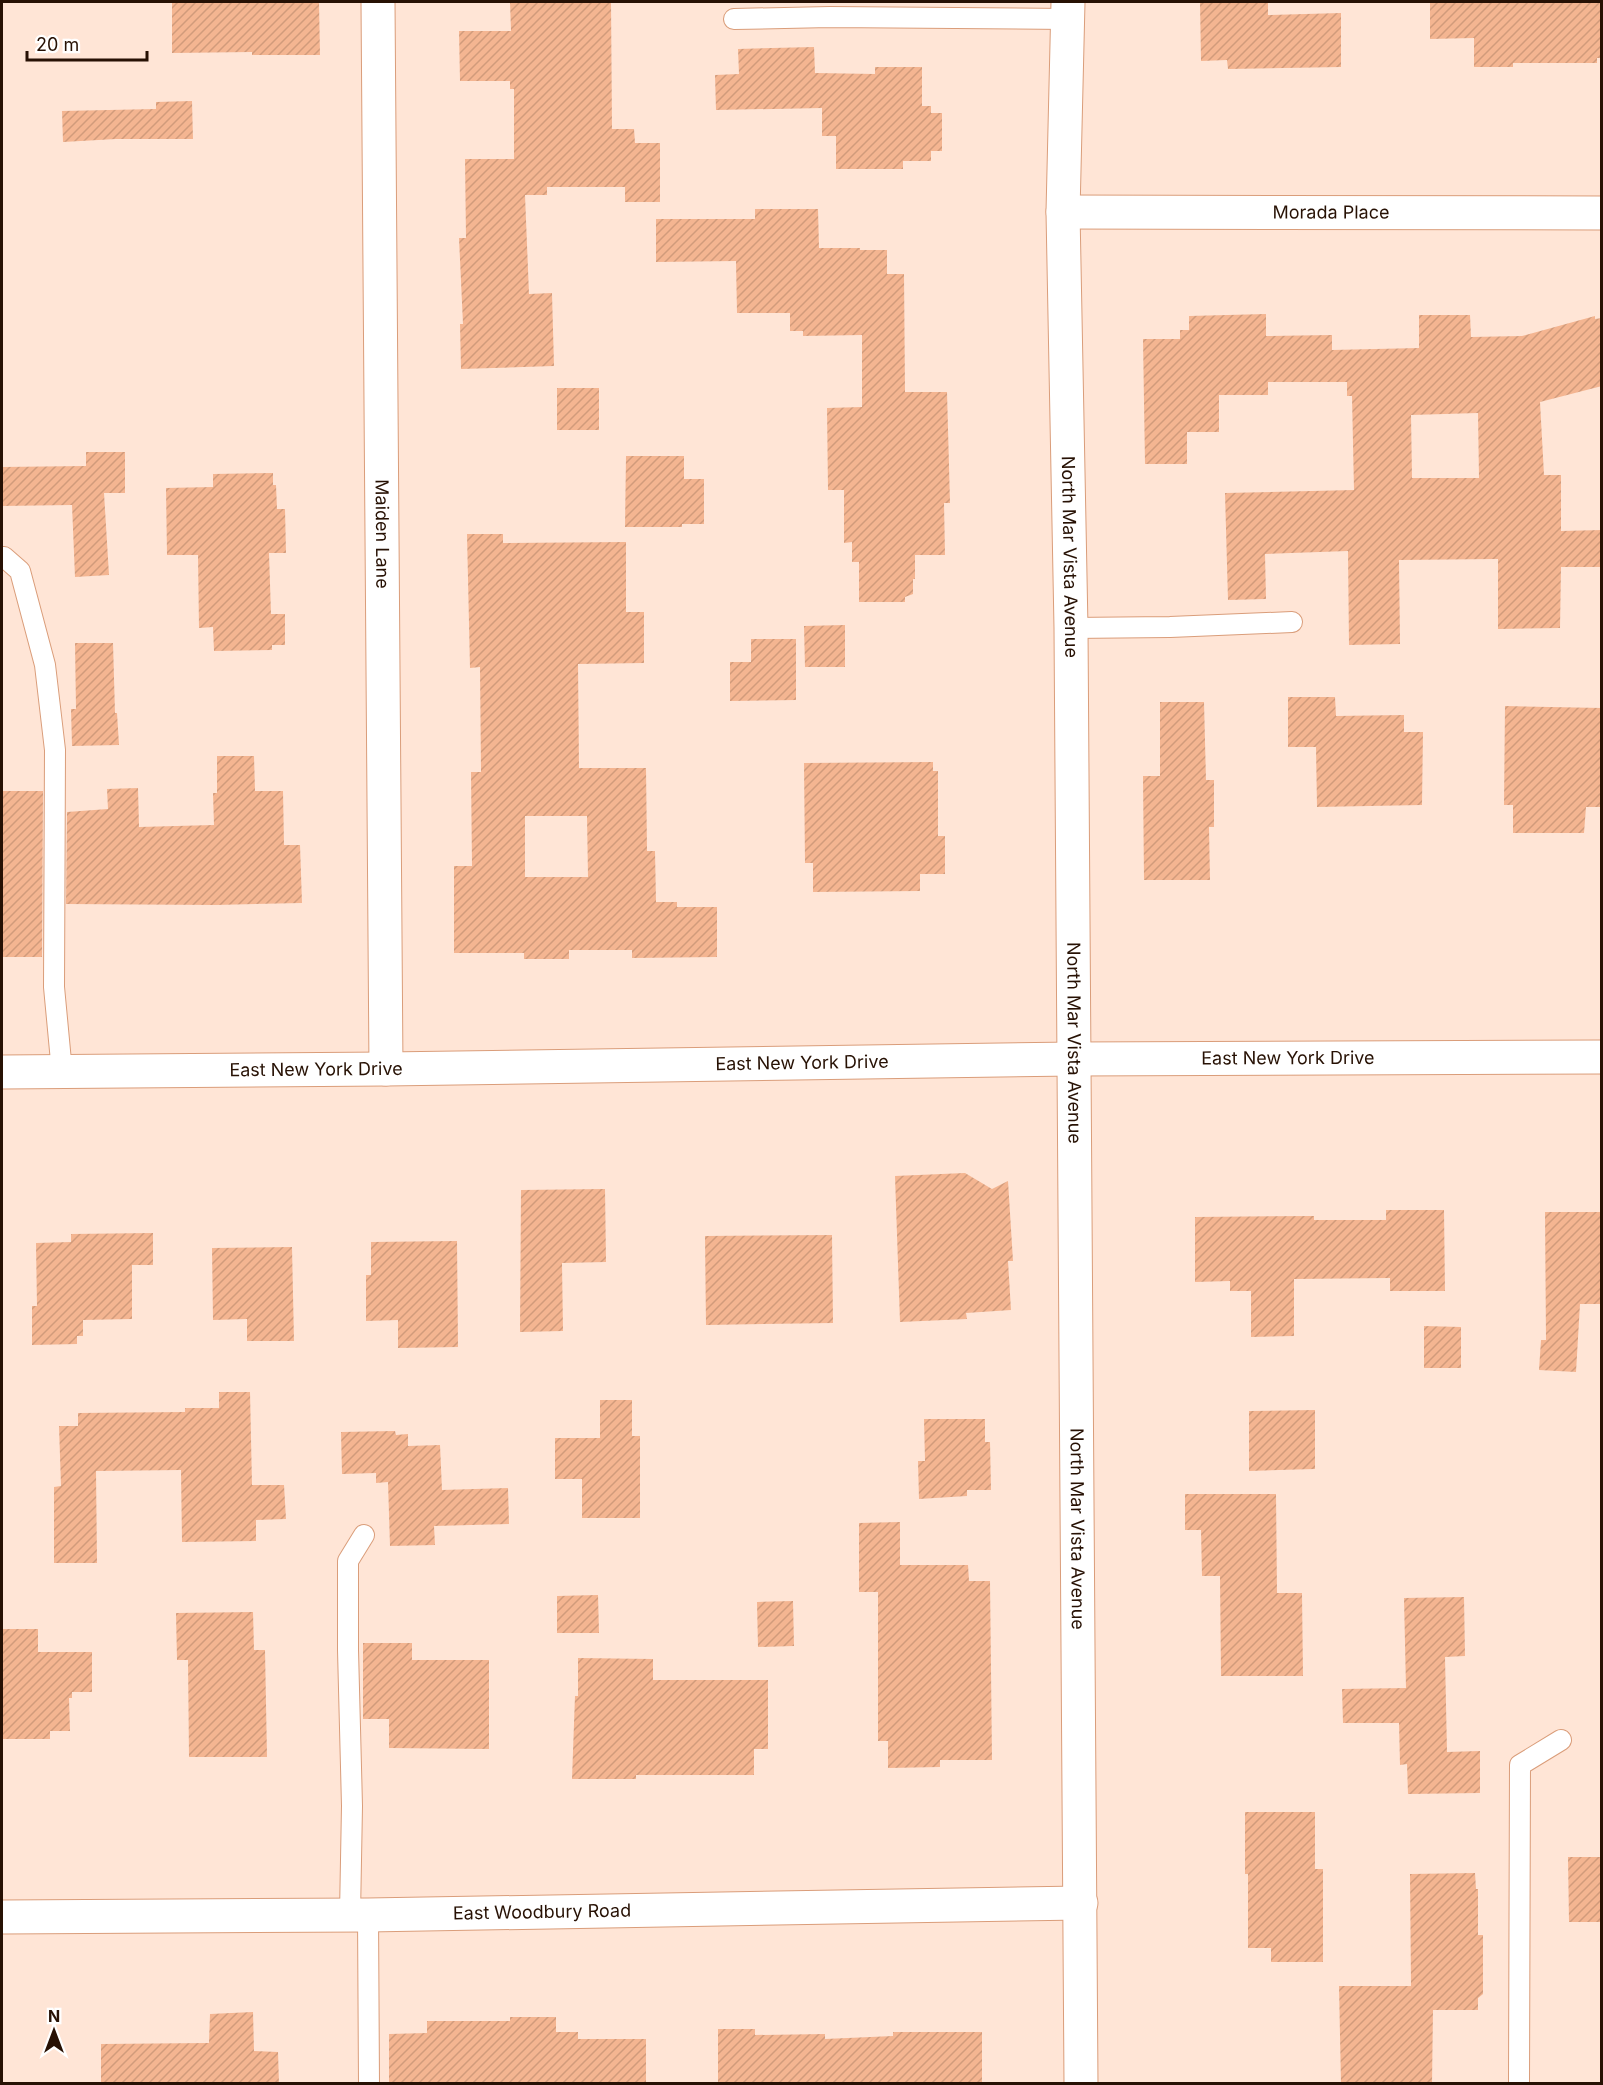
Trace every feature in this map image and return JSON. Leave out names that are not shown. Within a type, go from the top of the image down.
[{"type":"street","name":"Maiden Lane","points":[[378,2],[386,1069]]},
{"type":"street","name":"North Mar Vista Avenue","points":[[1068,10],[1063,212],[1071,628],[1082,2084]]},
{"type":"street","name":"Morada Place","points":[[1063,212],[1602,213]]},
{"type":"street","name":"East New York Drive","points":[[2,1072],[1074,1059],[1602,1057]]},
{"type":"street","name":"East Woodbury Road","points":[[2,1917],[1082,1903]]},
{"type":"lane","points":[[734,19],[1068,10]]},
{"type":"lane","points":[[4,557],[20,571],[45,665],[48,686],[55,750],[54,987],[62,1072]]},
{"type":"lane","points":[[1071,628],[1170,627],[1292,621]]},
{"type":"lane","points":[[364,1535],[348,1561],[348,1650],[351,1806],[369,2084]]},
{"type":"lane","points":[[1519,2084],[1520,1765],[1562,1740]]},
{"type":"building","points":[[172,2],[319,2],[320,55],[252,55],[252,52],[172,53]]},
{"type":"building","points":[[510,2],[611,2],[612,129],[634,129],[635,143],[660,143],[660,202],[625,202],[625,187],[547,187],[547,195],[525,195],[529,294],[552,293],[554,366],[461,369],[460,324],[463,324],[459,238],[466,238],[465,159],[514,159],[514,89],[510,89],[510,81],[460,81],[459,31],[511,31]]},
{"type":"building","points":[[1200,2],[1268,2],[1268,15],[1341,13],[1341,67],[1228,69],[1227,60],[1201,61]]},
{"type":"building","points":[[1430,2],[1602,2],[1602,58],[1597,58],[1597,63],[1513,63],[1513,67],[1474,67],[1474,38],[1430,39]]},
{"type":"building","points":[[814,47],[815,73],[875,74],[875,67],[922,67],[922,106],[931,106],[931,113],[942,113],[942,151],[931,151],[931,161],[903,161],[903,169],[836,169],[836,136],[822,136],[822,108],[716,110],[715,75],[739,74],[738,49]]},
{"type":"building","points":[[192,101],[193,139],[63,142],[62,111],[156,109],[156,102]]},
{"type":"building","points":[[755,209],[818,209],[819,248],[887,250],[887,274],[904,274],[905,392],[947,392],[950,503],[944,503],[945,555],[915,555],[913,594],[905,597],[905,602],[859,602],[859,562],[852,562],[852,542],[844,543],[844,490],[828,490],[827,408],[862,407],[862,335],[803,336],[803,331],[790,331],[790,313],[737,313],[736,261],[656,262],[656,219],[755,219]]},
{"type":"building","points":[[1266,314],[1266,336],[1332,335],[1332,350],[1419,348],[1419,315],[1470,315],[1471,337],[1522,336],[1595,316],[1595,319],[1602,318],[1602,386],[1540,402],[1544,475],[1561,475],[1561,531],[1602,530],[1602,567],[1561,567],[1560,628],[1498,629],[1498,559],[1399,560],[1400,644],[1349,645],[1348,551],[1265,554],[1266,599],[1228,600],[1225,493],[1354,490],[1352,396],[1347,396],[1347,382],[1268,382],[1268,395],[1219,395],[1219,432],[1187,432],[1187,464],[1145,464],[1143,339],[1180,339],[1180,330],[1189,330],[1189,316]],"holes":[[[1478,413],[1479,478],[1412,478],[1411,415]]]},
{"type":"building","points":[[557,388],[599,388],[599,430],[557,430]]},
{"type":"building","points":[[86,452],[125,452],[125,493],[104,493],[109,575],[75,577],[72,505],[2,506],[2,467],[86,466]]},
{"type":"building","points":[[626,456],[684,456],[684,479],[704,479],[704,524],[682,524],[682,527],[625,527]]},
{"type":"building","points":[[273,473],[277,509],[285,509],[286,553],[269,553],[271,614],[285,614],[285,645],[272,645],[272,650],[214,651],[213,627],[199,628],[198,555],[167,555],[166,488],[213,487],[213,474]]},
{"type":"building","points":[[467,534],[503,534],[503,543],[626,542],[626,612],[644,612],[644,663],[578,664],[579,768],[646,768],[647,851],[655,851],[656,902],[677,902],[677,907],[717,907],[717,957],[632,958],[632,950],[569,950],[569,959],[524,959],[524,953],[454,953],[454,866],[472,866],[471,772],[481,772],[480,667],[470,668]],"holes":[[[525,816],[587,816],[588,877],[525,877]]]},
{"type":"building","points":[[845,625],[845,667],[805,667],[804,626]]},
{"type":"building","points":[[751,639],[796,639],[796,700],[730,701],[730,662],[751,662]]},
{"type":"building","points":[[75,643],[113,643],[115,713],[117,713],[119,745],[72,746],[71,709],[76,709]]},
{"type":"building","points":[[1288,697],[1335,697],[1336,716],[1404,715],[1404,732],[1423,732],[1422,805],[1317,807],[1316,747],[1288,747]]},
{"type":"building","points":[[1160,702],[1204,702],[1206,780],[1214,780],[1214,827],[1209,827],[1210,880],[1144,880],[1143,776],[1160,776]]},
{"type":"building","points":[[1505,706],[1602,708],[1602,807],[1586,807],[1584,833],[1513,833],[1513,805],[1504,805]]},
{"type":"building","points":[[217,756],[254,756],[255,791],[283,791],[284,845],[300,845],[302,903],[66,904],[67,812],[108,809],[107,789],[138,788],[139,827],[214,825],[213,793],[217,793]]},
{"type":"building","points":[[933,762],[933,771],[938,771],[938,836],[945,836],[945,874],[920,874],[920,891],[813,892],[813,863],[805,863],[804,763]]},
{"type":"building","points":[[2,791],[43,791],[42,957],[2,957]]},
{"type":"building","points":[[965,1173],[992,1189],[1008,1181],[1013,1261],[1008,1261],[1011,1310],[966,1313],[967,1319],[900,1322],[895,1176]]},
{"type":"building","points":[[605,1189],[606,1262],[562,1263],[563,1331],[520,1332],[521,1190]]},
{"type":"building","points":[[1386,1210],[1444,1210],[1445,1291],[1390,1291],[1390,1278],[1294,1279],[1294,1336],[1251,1337],[1251,1291],[1230,1291],[1230,1281],[1195,1282],[1195,1217],[1314,1216],[1314,1220],[1386,1220]]},
{"type":"building","points":[[1545,1212],[1602,1212],[1602,1304],[1580,1304],[1576,1372],[1539,1370],[1541,1340],[1546,1340]]},
{"type":"building","points":[[153,1233],[153,1265],[132,1265],[132,1319],[83,1320],[83,1336],[77,1336],[77,1344],[32,1345],[32,1306],[37,1306],[36,1243],[71,1242],[71,1234]]},
{"type":"building","points":[[832,1235],[833,1323],[706,1325],[705,1236]]},
{"type":"building","points":[[457,1241],[458,1347],[398,1348],[398,1320],[366,1321],[366,1275],[371,1275],[371,1242]]},
{"type":"building","points":[[292,1247],[294,1341],[247,1341],[247,1319],[213,1320],[212,1248]]},
{"type":"building","points":[[1424,1326],[1461,1327],[1461,1368],[1424,1368]]},
{"type":"building","points":[[219,1392],[250,1392],[252,1485],[284,1485],[286,1519],[256,1520],[256,1541],[182,1542],[181,1470],[96,1471],[97,1563],[54,1563],[54,1487],[61,1486],[59,1426],[78,1426],[78,1413],[185,1412],[185,1408],[219,1408]]},
{"type":"building","points":[[600,1400],[632,1400],[632,1436],[640,1436],[640,1518],[582,1518],[582,1479],[555,1479],[555,1438],[600,1438]]},
{"type":"building","points":[[1315,1410],[1315,1469],[1249,1471],[1249,1411]]},
{"type":"building","points":[[924,1419],[985,1419],[985,1442],[990,1442],[991,1490],[967,1490],[967,1496],[919,1499],[918,1461],[925,1461]]},
{"type":"building","points":[[395,1431],[396,1435],[408,1434],[408,1446],[440,1445],[442,1490],[508,1488],[509,1524],[434,1526],[435,1545],[390,1546],[388,1482],[376,1483],[376,1473],[342,1474],[341,1432]]},
{"type":"building","points":[[1185,1494],[1276,1494],[1277,1593],[1302,1593],[1303,1676],[1221,1676],[1220,1576],[1202,1576],[1201,1530],[1185,1530]]},
{"type":"building","points":[[900,1522],[900,1565],[968,1565],[969,1581],[990,1581],[992,1760],[940,1760],[940,1767],[888,1768],[888,1741],[878,1741],[878,1592],[859,1592],[859,1523]]},
{"type":"building","points":[[598,1595],[599,1633],[557,1633],[557,1596]]},
{"type":"building","points":[[1464,1597],[1465,1656],[1445,1657],[1447,1752],[1480,1751],[1480,1793],[1408,1794],[1407,1764],[1400,1765],[1399,1723],[1343,1723],[1342,1689],[1406,1688],[1404,1598]]},
{"type":"building","points":[[793,1601],[794,1646],[758,1647],[757,1602]]},
{"type":"building","points":[[253,1612],[254,1650],[265,1650],[267,1757],[189,1757],[188,1660],[177,1660],[176,1613]]},
{"type":"building","points":[[3,1629],[38,1629],[38,1652],[92,1652],[92,1692],[72,1692],[72,1698],[69,1698],[70,1731],[50,1731],[50,1739],[2,1739]]},
{"type":"building","points":[[363,1643],[412,1643],[412,1660],[489,1660],[489,1749],[389,1748],[389,1719],[363,1719]]},
{"type":"building","points":[[578,1658],[653,1659],[653,1680],[768,1680],[768,1749],[754,1749],[754,1775],[636,1775],[636,1779],[572,1779],[575,1696],[578,1696]]},
{"type":"building","points":[[1245,1812],[1315,1812],[1315,1869],[1323,1869],[1323,1962],[1271,1962],[1271,1948],[1248,1948]]},
{"type":"building","points":[[1568,1857],[1602,1857],[1602,1922],[1569,1922]]},
{"type":"building","points":[[1475,1873],[1476,1889],[1478,1889],[1478,1935],[1483,1935],[1483,1994],[1478,1998],[1478,2010],[1433,2010],[1432,2084],[1341,2084],[1339,1986],[1411,1986],[1410,1874]]},
{"type":"building","points":[[253,2012],[254,2051],[278,2052],[279,2084],[101,2084],[101,2044],[209,2043],[210,2014]]},
{"type":"building","points":[[510,2017],[556,2017],[556,2032],[578,2032],[578,2039],[646,2039],[646,2084],[389,2084],[389,2034],[427,2033],[427,2021],[510,2021]]},
{"type":"building","points":[[718,2029],[755,2029],[755,2035],[825,2034],[825,2039],[893,2036],[893,2032],[982,2032],[982,2084],[718,2084]]}]
